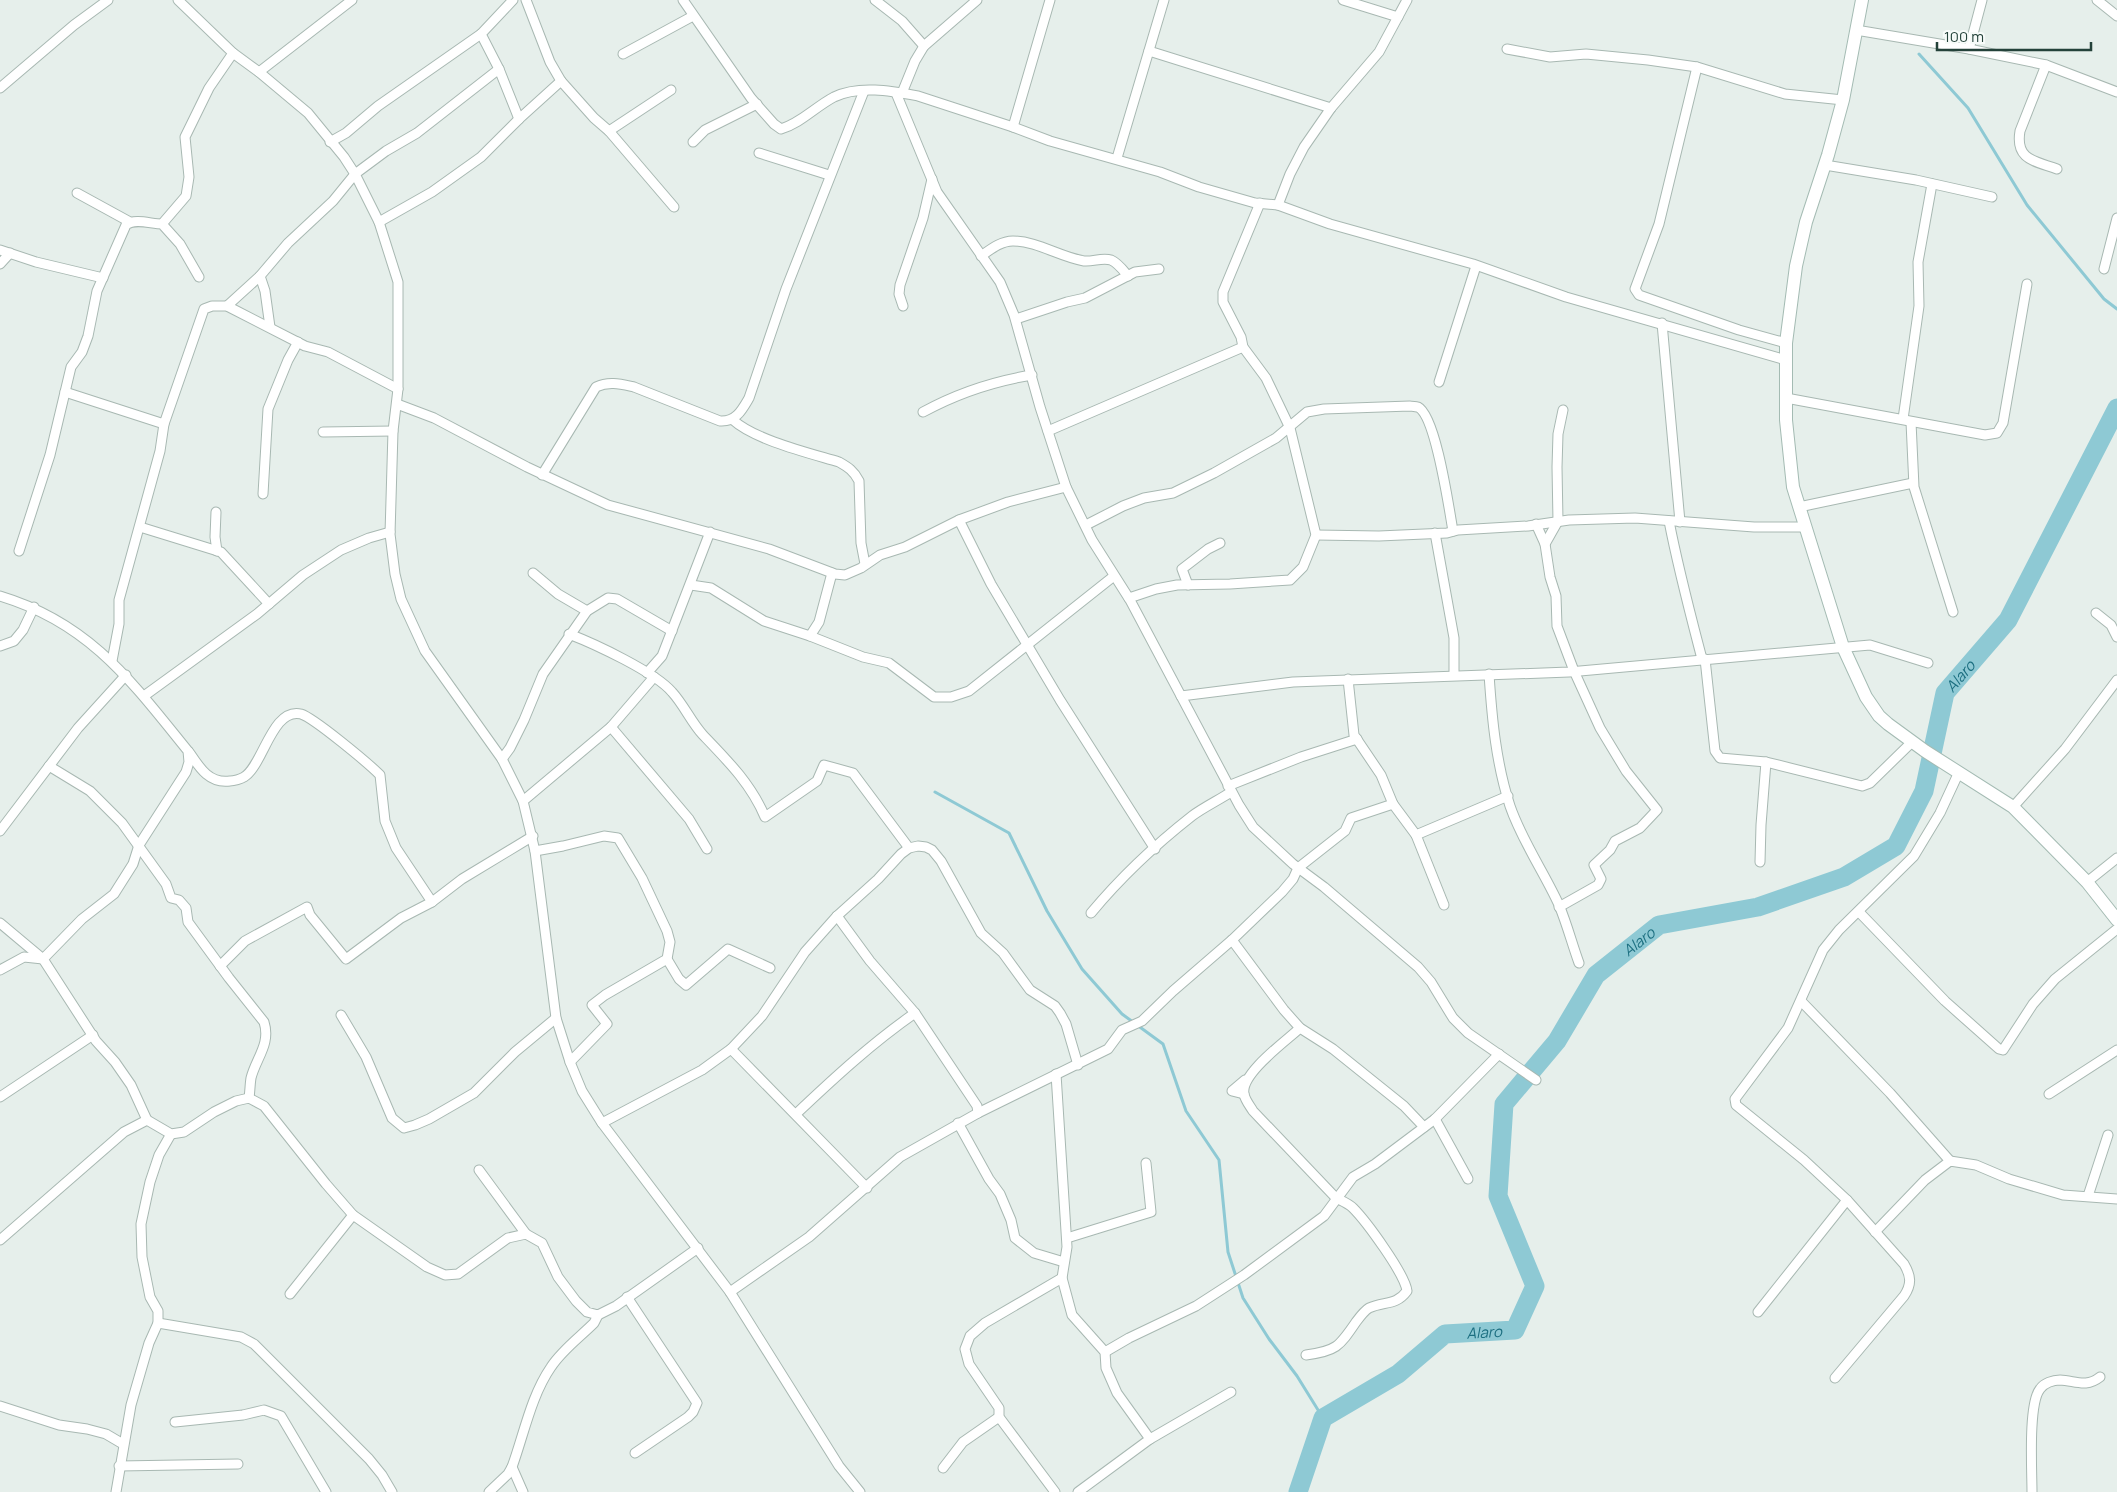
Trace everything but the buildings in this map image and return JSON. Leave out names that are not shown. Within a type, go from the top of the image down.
[{"type":"street","points":[[0,88],[74,24],[108,0]]},
{"type":"street","points":[[178,0],[233,54],[259,72],[308,113],[356,174],[379,222],[398,282],[398,389],[393,431],[390,532],[395,574],[401,599],[425,651],[502,759],[523,801],[533,836],[556,1018],[570,1062],[582,1091],[602,1123],[730,1292],[839,1466],[860,1492]]},
{"type":"street","points":[[259,72],[306,38],[351,0]]},
{"type":"street","points":[[330,142],[481,34],[513,0]]},
{"type":"street","points":[[526,0],[550,62],[561,81],[589,113],[609,131],[674,207]]},
{"type":"street","points":[[683,0],[756,104],[781,129],[792,126],[834,97],[855,91],[918,96],[1050,141],[1117,158],[1198,187],[1260,203],[1278,205],[1330,224],[1476,266],[1566,297],[1786,360]]},
{"type":"street","points":[[875,0],[902,21],[924,46]]},
{"type":"street","points":[[977,0],[969,9],[936,34],[924,46],[899,93],[937,192],[1000,282],[1016,319],[1066,487],[1114,576],[1129,598],[1230,789],[1253,828],[1298,868],[1324,887],[1418,967],[1431,982],[1453,1018],[1468,1033],[1536,1080]]},
{"type":"street","points":[[1013,127],[1050,0]]},
{"type":"street","points":[[1117,158],[1164,0]]},
{"type":"street","points":[[1343,0],[1398,17]]},
{"type":"street","points":[[1278,205],[1290,174],[1304,147],[1331,108],[1379,52],[1407,0]]},
{"type":"street","points":[[1862,0],[1843,100],[1825,165],[1806,222],[1796,266],[1786,343],[1786,420],[1793,487],[1804,527],[1823,578],[1843,647],[1866,697],[1879,716],[1925,751],[2012,807],[2087,882],[2117,920]]},
{"type":"street","points":[[1969,49],[1982,0]]},
{"type":"street","points":[[2097,0],[2117,16]]},
{"type":"street","points":[[623,54],[693,16]]},
{"type":"street","points":[[1856,30],[1969,49],[2046,66],[2117,92]]},
{"type":"street","points":[[481,34],[499,69],[519,119]]},
{"type":"street","points":[[1507,49],[1550,57],[1586,54],[1697,67],[1785,94],[1843,100]]},
{"type":"street","points":[[1149,51],[1331,108]]},
{"type":"street","points":[[162,224],[186,196],[189,177],[186,137],[209,88],[233,54]]},
{"type":"street","points":[[2046,66],[2020,130],[2019,141],[2021,151],[2025,157],[2057,169]]},
{"type":"street","points":[[1697,67],[1658,224],[1635,289],[1639,295],[1739,330],[1786,343]]},
{"type":"street","points":[[227,306],[260,276],[288,243],[333,201],[356,174],[386,150],[417,133],[499,69]]},
{"type":"street","points":[[379,222],[452,180],[481,157],[561,81]]},
{"type":"street","points":[[609,131],[671,90]]},
{"type":"street","points":[[542,475],[596,388],[603,384],[621,384],[634,387],[720,421],[733,420],[741,412],[749,398],[786,289],[864,91]]},
{"type":"street","points":[[693,142],[705,130],[756,104]]},
{"type":"street","points":[[759,153],[829,176]]},
{"type":"street","points":[[1825,165],[1992,196]]},
{"type":"street","points":[[903,306],[899,294],[900,285],[923,218],[932,179]]},
{"type":"street","points":[[1932,184],[1918,262],[1918,306],[1907,420],[1913,483],[1953,612]]},
{"type":"street","points":[[76,194],[130,222],[162,224],[180,244],[199,277]]},
{"type":"street","points":[[1129,598],[1156,589],[1188,585],[1290,580],[1303,567],[1316,535],[1290,428],[1266,378],[1243,347],[1241,337],[1223,302],[1223,292],[1260,203]]},
{"type":"street","points":[[2104,269],[2117,218]]},
{"type":"street","points":[[19,551],[50,455],[71,367],[82,352],[88,336],[97,291],[121,233],[130,222]]},
{"type":"street","points":[[982,256],[996,246],[1010,241],[1024,242],[1086,261],[1112,260],[1128,276]]},
{"type":"street","points":[[0,250],[36,262],[103,278]]},
{"type":"street","points":[[0,264],[10,253]]},
{"type":"street","points":[[1439,382],[1476,266]]},
{"type":"street","points":[[1016,319],[1085,298],[1135,272],[1159,269]]},
{"type":"street","points":[[260,276],[270,327]]},
{"type":"street","points":[[1786,398],[1985,435],[1997,433],[2003,423],[2027,284]]},
{"type":"street","points":[[112,661],[119,624],[119,600],[160,451],[164,424],[204,309],[212,306],[227,306],[298,342],[328,352],[398,389]]},
{"type":"street","points":[[1662,324],[1680,522]]},
{"type":"street","points":[[263,494],[268,409],[288,360],[298,342]]},
{"type":"street","points":[[1048,431],[1243,347]]},
{"type":"street","points":[[923,412],[984,387],[1032,375]]},
{"type":"street","points":[[65,392],[164,424]]},
{"type":"street","points":[[397,404],[434,418],[542,475],[608,505],[768,549],[832,573],[845,575],[880,555],[905,547],[959,520],[1008,502],[1066,487]]},
{"type":"street","points":[[1086,525],[1123,506],[1144,498],[1173,493],[1214,474],[1290,428],[1300,418],[1314,410],[1417,407],[1422,410],[1435,438],[1453,531]]},
{"type":"street","points":[[1545,544],[1558,521],[1556,467],[1558,434],[1563,410]]},
{"type":"street","points":[[733,420],[740,426],[768,438],[843,465],[856,474],[859,481],[861,543],[865,564]]},
{"type":"street","points":[[323,432],[393,431]]},
{"type":"street","points":[[1799,507],[1913,483]]},
{"type":"street","points":[[216,512],[215,537],[217,551]]},
{"type":"street","points":[[1316,535],[1379,536],[1434,533],[1558,521],[1635,518],[1754,527],[1804,527]]},
{"type":"street","points":[[959,520],[991,584],[1060,700],[1154,849]]},
{"type":"street","points":[[1669,521],[1680,579],[1686,591],[1704,659],[1715,750],[1720,758],[1766,762],[1862,786],[1870,782],[1912,742]]},
{"type":"street","points":[[1536,524],[1545,544],[1550,577],[1556,596],[1557,626],[1574,671],[1600,728],[1626,771],[1657,810],[1640,828],[1614,841],[1610,850],[1594,865],[1601,876],[1598,885],[1559,907]]},
{"type":"street","points":[[140,527],[221,552],[269,604]]},
{"type":"street","points":[[144,696],[269,604],[303,575],[341,550],[369,538],[390,532]]},
{"type":"street","points":[[523,801],[611,727],[650,675],[662,656],[710,532]]},
{"type":"street","points":[[1434,533],[1454,638],[1454,675]]},
{"type":"street","points":[[1188,585],[1182,569],[1220,543]]},
{"type":"street","points":[[533,573],[558,594],[587,611]]},
{"type":"street","points":[[810,636],[819,622],[832,573]]},
{"type":"street","points":[[691,585],[711,588],[764,620],[863,657],[889,663],[934,697],[951,697],[969,691],[1114,576]]},
{"type":"street","points":[[0,596],[34,607],[91,643],[112,661],[144,696],[209,777],[224,782],[244,778],[251,771],[272,732],[282,720],[291,715],[300,714],[319,725],[380,775],[385,821],[388,830],[396,848],[432,902]]},
{"type":"street","points":[[502,759],[521,727],[543,674],[569,634],[587,611],[608,598],[617,599],[672,631]]},
{"type":"street","points":[[0,646],[14,641],[23,630],[34,607]]},
{"type":"street","points":[[2096,613],[2111,625],[2117,636]]},
{"type":"street","points":[[569,634],[610,653],[650,675],[671,690],[694,724],[746,781],[765,817],[817,781],[824,765],[853,772],[909,848]]},
{"type":"street","points":[[1181,696],[1293,682],[1574,671],[1843,647],[1875,646],[1928,663]]},
{"type":"street","points":[[1489,674],[1493,726],[1508,796],[1517,824],[1559,907],[1579,963]]},
{"type":"street","points":[[0,831],[78,728],[126,675]]},
{"type":"street","points":[[1348,680],[1354,735],[1381,775],[1393,804],[1416,835],[1444,905]]},
{"type":"street","points":[[2012,807],[2065,749],[2117,680]]},
{"type":"street","points":[[611,727],[689,819],[707,849]]},
{"type":"street","points":[[1091,913],[1109,891],[1154,849],[1192,816],[1230,789],[1301,757],[1357,739]]},
{"type":"street","points":[[43,959],[82,919],[114,894],[133,864],[139,845],[186,772],[189,762],[188,751]]},
{"type":"street","points":[[1760,862],[1766,762]]},
{"type":"street","points":[[49,766],[90,791],[122,823],[166,884],[171,898],[179,900],[186,908],[188,922],[264,1022],[267,1037],[252,1077],[249,1098]]},
{"type":"street","points":[[186,772],[201,769]]},
{"type":"street","points":[[1835,1378],[1904,1296],[1910,1285],[1909,1273],[1904,1264],[1847,1200],[1804,1160],[1734,1103],[1735,1099],[1788,1028],[1823,950],[1839,930],[1914,856],[1940,813],[1959,772]]},
{"type":"street","points":[[1416,835],[1508,796]]},
{"type":"street","points":[[730,1292],[809,1237],[900,1157],[978,1112],[1108,1049],[1122,1030],[1142,1021],[1172,991],[1232,940],[1282,892],[1298,868],[1345,831],[1351,818],[1393,804]]},
{"type":"street","points":[[220,966],[245,941],[307,907],[310,915],[346,959],[401,918],[432,902],[462,879],[533,836]]},
{"type":"street","points":[[535,851],[604,836],[618,838],[642,878],[667,931],[670,942],[667,959],[679,979],[686,985],[728,949],[770,968]]},
{"type":"street","points":[[602,1123],[702,1070],[731,1049],[762,1016],[805,952],[837,916],[878,880],[901,854],[909,848],[926,846],[937,856],[952,878],[981,933],[1003,953],[1030,990],[1055,1006],[1066,1024],[1078,1065]]},
{"type":"street","points":[[2087,882],[2117,858]]},
{"type":"street","points":[[1859,912],[1945,1000],[2003,1050],[2033,1004],[2056,979],[2117,929]]},
{"type":"street","points":[[837,916],[870,961],[915,1013],[976,1106],[978,1112]]},
{"type":"street","points":[[0,923],[43,959],[93,1035],[131,1085],[147,1120],[171,1134],[184,1132],[214,1112],[236,1101],[249,1098],[264,1106],[353,1215],[427,1267],[445,1275],[458,1274],[508,1238],[526,1234]]},
{"type":"street","points":[[1232,940],[1284,1010],[1300,1028],[1333,1049],[1404,1106],[1424,1127]]},
{"type":"street","points":[[0,970],[24,957],[43,959]]},
{"type":"street","points":[[570,1062],[607,1024],[592,1005],[605,995],[667,959]]},
{"type":"street","points":[[1801,1001],[1890,1093],[1950,1160],[1976,1165],[2009,1179],[2063,1195],[2117,1200]]},
{"type":"street","points":[[796,1114],[846,1066],[888,1031],[915,1013]]},
{"type":"street","points":[[341,1015],[366,1057],[392,1118],[404,1128],[415,1126],[474,1093],[515,1052],[556,1018]]},
{"type":"street","points":[[1300,1028],[1245,1080],[1244,1094],[1253,1111],[1336,1198],[1352,1207],[1406,1283],[1407,1292],[1401,1300],[1369,1308],[1359,1317],[1337,1346],[1326,1352],[1306,1355]]},
{"type":"street","points":[[0,1097],[93,1035]]},
{"type":"street","points":[[731,1049],[866,1188]]},
{"type":"street","points":[[2049,1094],[2117,1050]]},
{"type":"street","points":[[1105,1352],[1129,1338],[1196,1306],[1244,1275],[1324,1216],[1353,1177],[1435,1119],[1499,1054]]},
{"type":"street","points":[[1056,1074],[1067,1238],[1062,1278],[1072,1315],[1105,1352],[1106,1368],[1117,1393],[1150,1438]]},
{"type":"street","points":[[1435,1119],[1468,1179]]},
{"type":"street","points":[[0,1240],[124,1132],[147,1120]]},
{"type":"street","points":[[958,1123],[989,1179],[1000,1194],[1016,1238],[1034,1253],[1064,1262]]},
{"type":"street","points":[[116,1492],[131,1405],[149,1343],[158,1323],[158,1312],[150,1297],[142,1257],[141,1224],[150,1182],[159,1155],[171,1134]]},
{"type":"street","points":[[2088,1196],[2108,1135]]},
{"type":"street","points":[[1875,1232],[1925,1180],[1950,1160]]},
{"type":"street","points":[[1067,1238],[1151,1212],[1146,1163]]},
{"type":"street","points":[[479,1170],[526,1234],[542,1243],[558,1277],[576,1301],[587,1312],[598,1315]]},
{"type":"street","points":[[1758,1312],[1847,1200]]},
{"type":"street","points":[[290,1294],[353,1215]]},
{"type":"street","points":[[489,1492],[508,1474],[512,1467],[544,1378],[552,1365],[586,1331],[598,1315],[616,1306],[627,1297],[653,1282],[698,1248]]},
{"type":"street","points":[[1055,1492],[999,1417],[999,1408],[969,1364],[965,1349],[970,1336],[985,1323],[1062,1278]]},
{"type":"street","points":[[627,1297],[697,1402],[693,1412],[688,1417],[635,1453]]},
{"type":"street","points":[[158,1323],[241,1337],[254,1344],[369,1460],[382,1474],[392,1492]]},
{"type":"street","points":[[2032,1492],[2033,1411],[2039,1390],[2049,1382],[2059,1380],[2082,1384],[2093,1383],[2100,1377]]},
{"type":"street","points":[[1078,1492],[1150,1438],[1231,1392]]},
{"type":"street","points":[[0,1406],[58,1425],[97,1431],[124,1444]]},
{"type":"street","points":[[174,1422],[243,1415],[264,1410],[274,1412],[282,1416],[326,1492]]},
{"type":"street","points":[[943,1468],[963,1442],[999,1417]]},
{"type":"street","points":[[119,1466],[238,1464]]},
{"type":"street","points":[[512,1467],[523,1492]]},
{"type":"waterway","points":[[1919,54],[1968,108],[2027,205],[2104,299],[2117,309]]},
{"type":"waterway","name":"Alaro","points":[[1298,1492],[1323,1418],[1398,1374],[1445,1334],[1515,1330],[1535,1286],[1498,1196],[1504,1104],[1557,1041],[1596,975],[1659,925],[1758,907],[1844,877],[1896,846],[1924,791],[1945,693],[2008,620],[2117,408]]},
{"type":"waterway","points":[[935,792],[1009,833],[1047,911],[1082,969],[1122,1014],[1163,1044],[1186,1111],[1219,1160],[1228,1252],[1243,1298],[1269,1339],[1297,1376],[1323,1418]]}]
